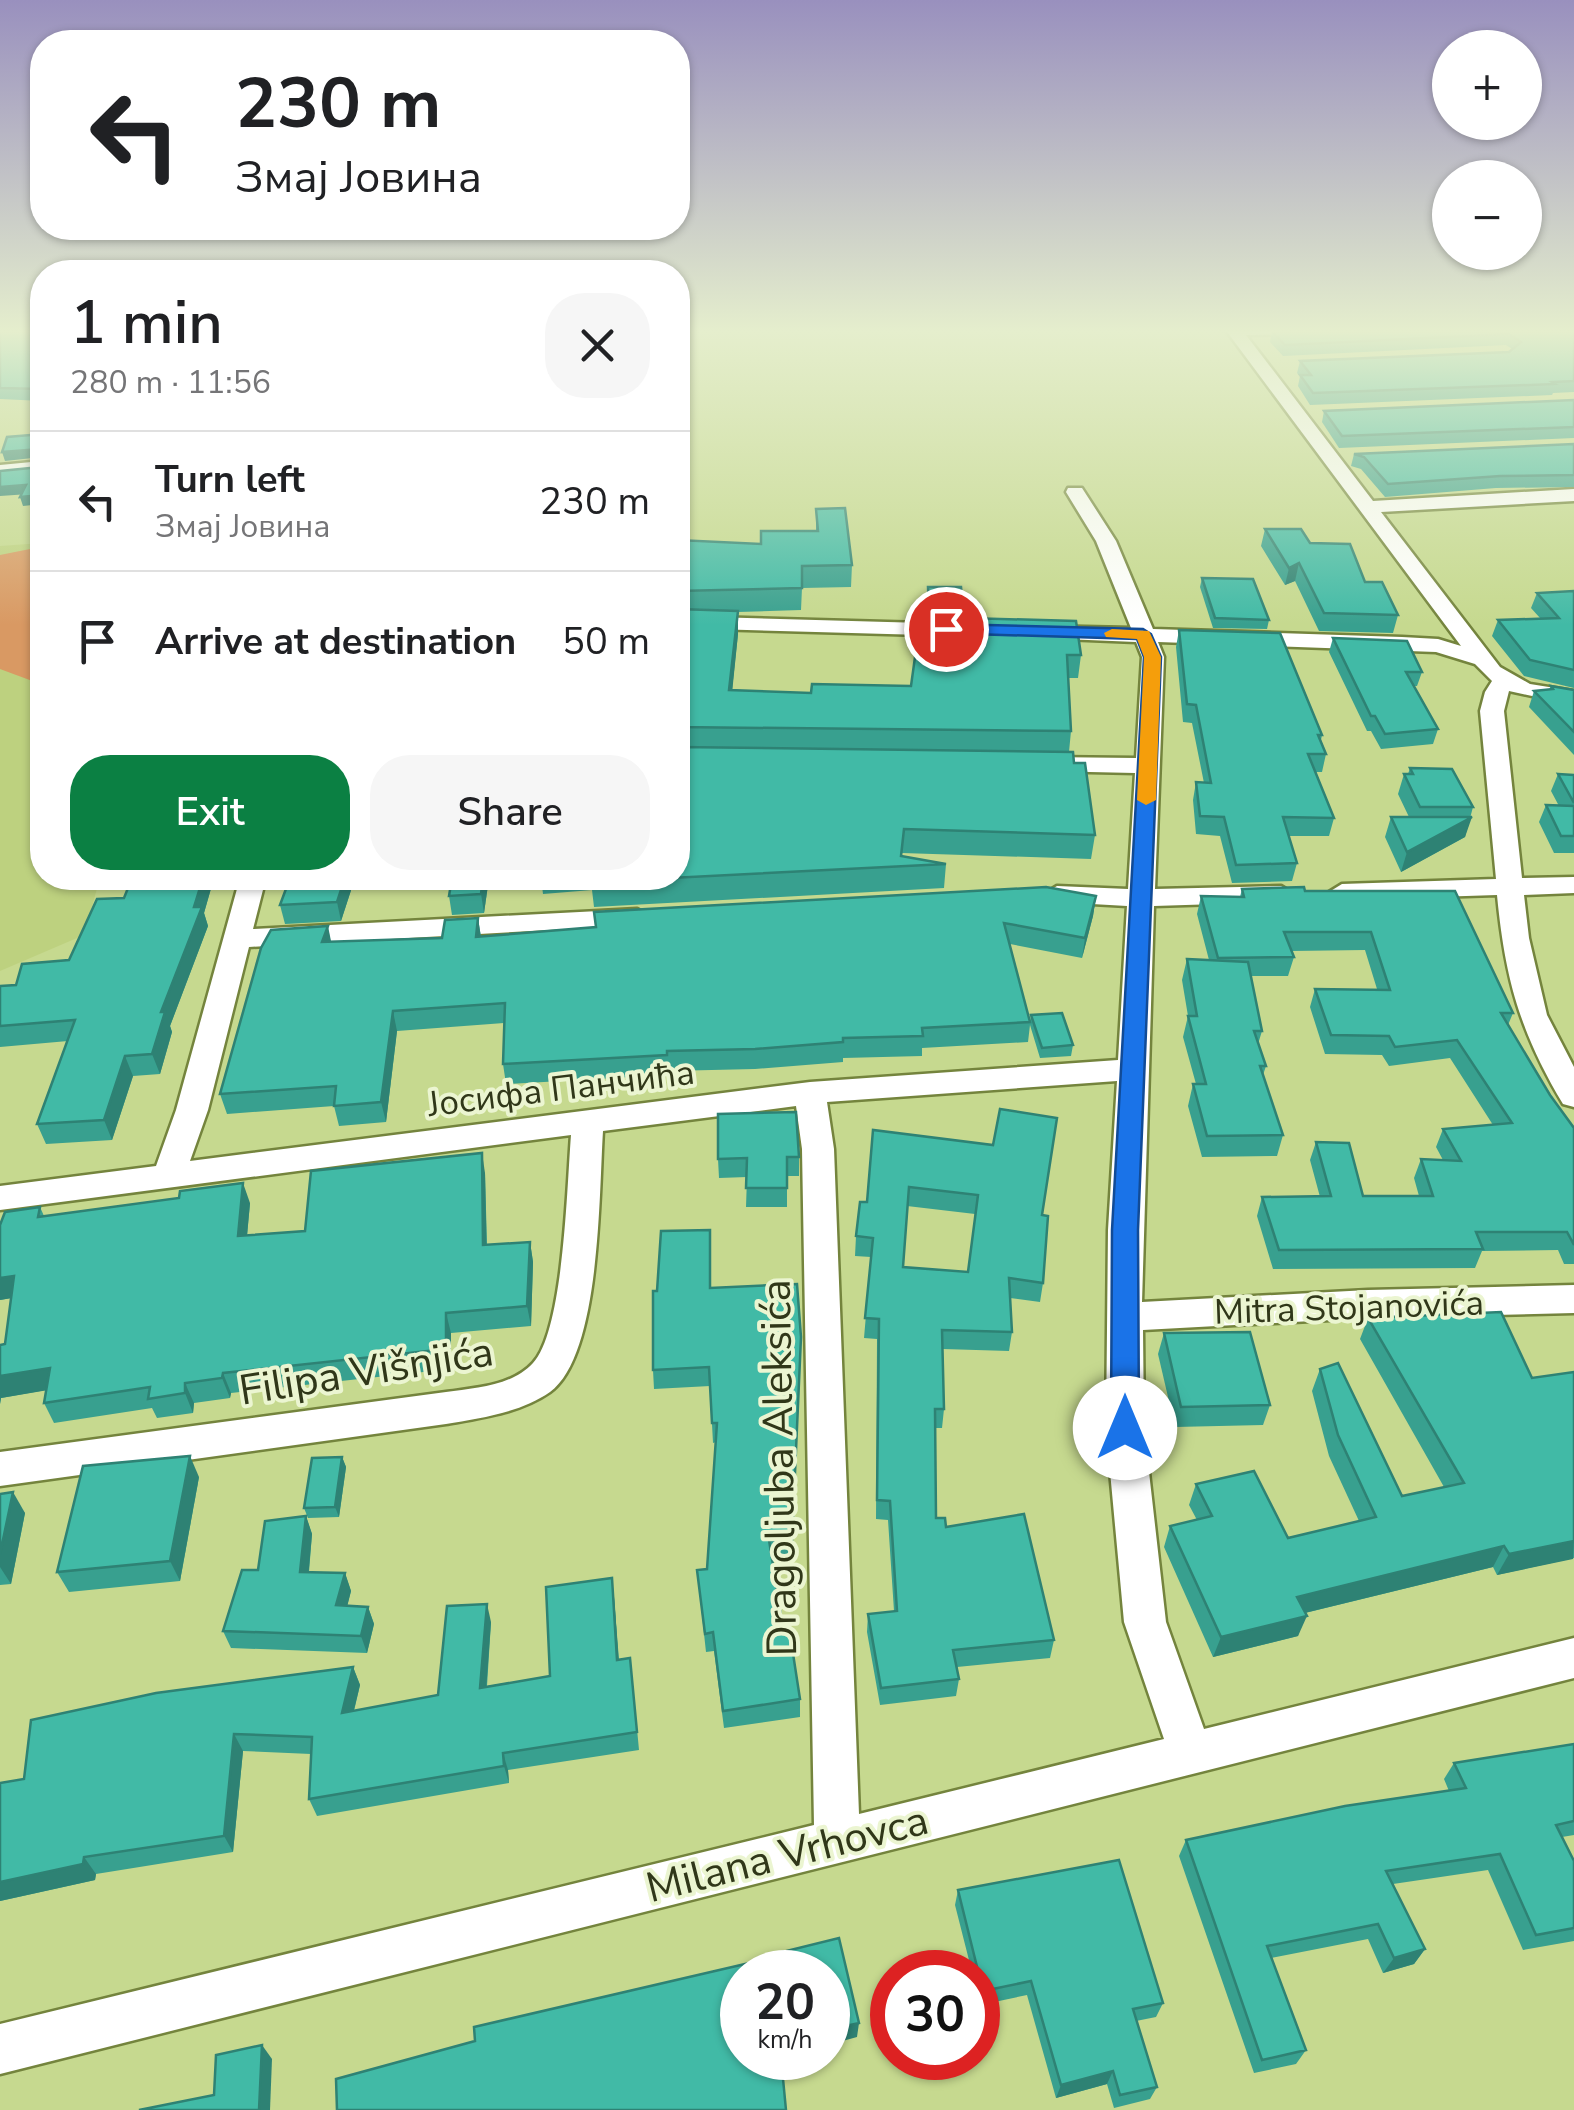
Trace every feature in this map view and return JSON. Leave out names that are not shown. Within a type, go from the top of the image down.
[{"type":"street","points":[[1318,427],[1340,458],[1366,508],[1481,659],[1504,680],[1542,695],[1574,698]]},
{"type":"street","points":[[0,471],[30,467]]},
{"type":"street","points":[[1075,492],[1106,541],[1153,657],[1138,898],[1125,1428],[1145,1622],[1190,1753]]},
{"type":"street","points":[[1366,508],[1574,494]]},
{"type":"street","points":[[690,622],[985,630]]},
{"type":"street","points":[[1025,631],[1438,646],[1481,659]]},
{"type":"street","points":[[1504,680],[1496,692],[1492,711],[1515,938],[1532,1015],[1574,1096]]},
{"type":"street","points":[[1012,764],[1149,766]]},
{"type":"street","points":[[1037,895],[1138,898],[1574,885]]},
{"type":"street","points":[[170,1173],[192,1110],[251,890]]},
{"type":"street","points":[[239,939],[658,916]]},
{"type":"street","name":"Јосифа Панчића","points":[[0,1198],[170,1173],[810,1094],[1133,1069]]},
{"type":"street","name":"Dragoljuba Aleksića","points":[[810,1094],[818,1149],[837,1841]]},
{"type":"street","name":"Filipa Višnjića","points":[[0,1469],[446,1408],[496,1400],[528,1388],[560,1354],[572,1292],[588,1124]]},
{"type":"street","name":"Mitra Stojanovića","points":[[1125,1317],[1368,1304],[1574,1299]]},
{"type":"street","name":"Milana Vrhovca","points":[[0,2049],[1574,1658]]},
{"type":"shaded area","points":[[30,544],[30,890],[97,890],[84,935],[0,971],[0,546]]},
{"type":"shaded area","points":[[30,549],[30,680],[0,669],[0,555]]},
{"type":"building","points":[[1336,427],[1562,427],[1342,436]]},
{"type":"building","points":[[30,435],[30,450],[2,452],[7,437]]},
{"type":"building","points":[[1574,444],[1574,475],[1388,484],[1364,457],[1354,454]]},
{"type":"building","points":[[30,468],[30,496],[20,497],[26,485],[0,487],[0,471]]},
{"type":"building","points":[[845,508],[852,565],[802,566],[802,588],[690,591],[690,541],[761,544],[761,531],[818,531],[816,509]]},
{"type":"building","points":[[1265,529],[1301,529],[1310,543],[1350,544],[1365,582],[1382,582],[1398,615],[1324,613],[1299,563],[1289,568]]},
{"type":"building","points":[[1202,578],[1253,579],[1269,620],[1215,618]]},
{"type":"building","points":[[928,587],[961,587],[963,611],[929,610]]},
{"type":"building","points":[[1574,591],[1574,670],[1530,660],[1498,620],[1559,618],[1537,593]]},
{"type":"building","points":[[690,609],[738,611],[729,690],[811,693],[812,684],[911,686],[920,621],[930,622],[930,617],[1076,621],[1081,655],[1067,655],[1071,731],[690,727]]},
{"type":"building","points":[[1179,630],[1280,633],[1322,735],[1318,735],[1326,754],[1308,754],[1334,818],[1283,817],[1297,863],[1236,865],[1224,817],[1200,816],[1196,782],[1211,783],[1196,705],[1187,704]]},
{"type":"building","points":[[1333,638],[1407,641],[1422,672],[1406,672],[1438,729],[1385,734],[1375,716],[1371,716]]},
{"type":"building","points":[[1551,686],[1574,690],[1574,732],[1534,691],[1553,689]]},
{"type":"building","points":[[690,747],[1073,752],[1074,763],[1085,763],[1095,835],[904,829],[901,856],[946,864],[690,877]]},
{"type":"building","points":[[1410,768],[1452,769],[1473,807],[1420,807],[1404,774],[1413,774]]},
{"type":"building","points":[[1558,774],[1574,775],[1574,803]]},
{"type":"building","points":[[1546,805],[1574,806],[1574,836],[1561,836]]},
{"type":"building","points":[[1391,817],[1472,817],[1407,852]]},
{"type":"building","points":[[1046,887],[1096,896],[1085,938],[1004,923],[1030,1022],[922,1028],[923,1036],[843,1038],[843,1042],[755,1049],[667,1051],[667,1055],[503,1064],[505,1003],[393,1011],[381,1102],[334,1106],[336,1086],[220,1094],[261,948],[271,930],[328,926],[322,942],[442,938],[445,920],[478,918],[476,937],[596,927],[594,912]]},
{"type":"building","points":[[1304,887],[1305,891],[1455,891],[1513,1013],[1501,1013],[1574,1128],[1574,1245],[1567,1232],[1476,1232],[1483,1249],[1279,1250],[1262,1197],[1331,1196],[1316,1142],[1349,1143],[1363,1196],[1433,1196],[1421,1159],[1461,1161],[1443,1129],[1512,1123],[1457,1040],[1395,1047],[1389,1036],[1331,1035],[1315,989],[1390,990],[1371,932],[1284,932],[1294,957],[1218,958],[1201,896],[1244,897],[1242,889]]},
{"type":"building","points":[[127,890],[199,890],[194,907],[202,907],[161,1012],[165,1012],[152,1054],[125,1056],[104,1120],[37,1124],[75,1020],[0,1026],[0,986],[16,985],[22,964],[69,960],[97,899],[124,898]]},
{"type":"building","points":[[286,890],[341,890],[337,902],[280,905]]},
{"type":"building","points":[[450,890],[482,890],[481,894],[449,896]]},
{"type":"building","points":[[1187,959],[1248,962],[1262,1031],[1254,1031],[1266,1066],[1260,1066],[1283,1135],[1207,1136],[1193,1084],[1206,1084],[1188,1016],[1197,1016]]},
{"type":"building","points":[[1062,1013],[1073,1045],[1042,1048],[1031,1015]]},
{"type":"building","points":[[1000,1109],[1057,1118],[1042,1215],[1048,1216],[1043,1283],[1009,1278],[1012,1332],[942,1330],[944,1409],[935,1409],[936,1518],[945,1518],[946,1527],[1024,1514],[1054,1640],[953,1650],[959,1679],[881,1688],[868,1614],[897,1611],[890,1501],[877,1500],[879,1319],[865,1318],[873,1238],[856,1236],[860,1202],[867,1202],[873,1130],[993,1145]],"holes":[[[909,1187],[978,1195],[968,1272],[903,1267]]]},
{"type":"building","points":[[796,1112],[799,1157],[787,1157],[787,1188],[746,1188],[747,1158],[718,1159],[718,1114]]},
{"type":"building","points":[[482,1153],[483,1245],[530,1242],[527,1306],[446,1313],[446,1349],[223,1373],[222,1378],[185,1383],[185,1393],[148,1399],[150,1387],[44,1403],[50,1368],[0,1376],[0,1345],[5,1344],[14,1276],[0,1278],[0,1225],[5,1212],[40,1207],[38,1217],[179,1198],[180,1191],[243,1183],[238,1236],[305,1231],[311,1171]]},
{"type":"building","points":[[710,1230],[710,1288],[797,1284],[801,1337],[792,1541],[769,1540],[784,1634],[790,1634],[800,1699],[723,1711],[713,1632],[705,1634],[697,1570],[707,1569],[717,1423],[712,1423],[709,1367],[653,1370],[653,1291],[657,1291],[661,1231]]},
{"type":"building","points":[[1501,1312],[1532,1378],[1574,1372],[1574,1541],[1509,1554],[1504,1546],[1297,1597],[1307,1616],[1221,1637],[1170,1526],[1212,1516],[1196,1484],[1254,1471],[1288,1538],[1376,1517],[1338,1435],[1320,1369],[1338,1363],[1402,1496],[1464,1483],[1368,1318]]},
{"type":"building","points":[[1250,1332],[1270,1405],[1181,1407],[1164,1333]]},
{"type":"building","points":[[190,1456],[170,1561],[57,1572],[83,1466]]},
{"type":"building","points":[[342,1457],[335,1507],[304,1508],[312,1458]]},
{"type":"building","points":[[13,1492],[0,1554],[0,1494]]},
{"type":"building","points":[[306,1516],[300,1572],[345,1573],[336,1605],[368,1607],[361,1636],[223,1631],[242,1570],[258,1570],[265,1521]]},
{"type":"building","points":[[612,1578],[617,1660],[630,1658],[637,1732],[503,1753],[504,1766],[309,1799],[312,1737],[234,1734],[224,1836],[84,1857],[83,1864],[0,1882],[0,1783],[24,1779],[31,1720],[156,1693],[353,1667],[342,1713],[438,1695],[447,1606],[487,1604],[480,1688],[550,1676],[546,1587]]},
{"type":"building","points":[[1574,1744],[1574,1821],[1556,1825],[1574,1861],[1574,1928],[1536,1935],[1500,1854],[1386,1871],[1425,1949],[1394,1958],[1378,1924],[1267,1946],[1306,2050],[1262,2060],[1186,1840],[1345,1806],[1466,1788],[1454,1763]]},
{"type":"building","points":[[1119,1860],[1163,2003],[1133,2009],[1157,2087],[1120,2095],[1113,2071],[1061,2085],[1031,1981],[1000,1987],[1000,1950],[973,1950],[958,1890]]},
{"type":"building","points":[[839,1938],[842,1950],[790,1950]]},
{"type":"building","points":[[720,1970],[720,2080],[783,2080],[786,2110],[337,2110],[336,2079],[475,2041],[474,2027]]},
{"type":"building","points":[[850,1985],[859,2023],[850,2025]]},
{"type":"building","points":[[262,2045],[259,2110],[139,2110],[214,2095],[216,2055]]},
{"type":"slow traffic","points":[[1112,633],[1143,634],[1153,657],[1146,800]]},
{"type":"route","points":[[946,629],[1143,634],[1153,657],[1138,898],[1125,1230],[1125,1428]]}]
